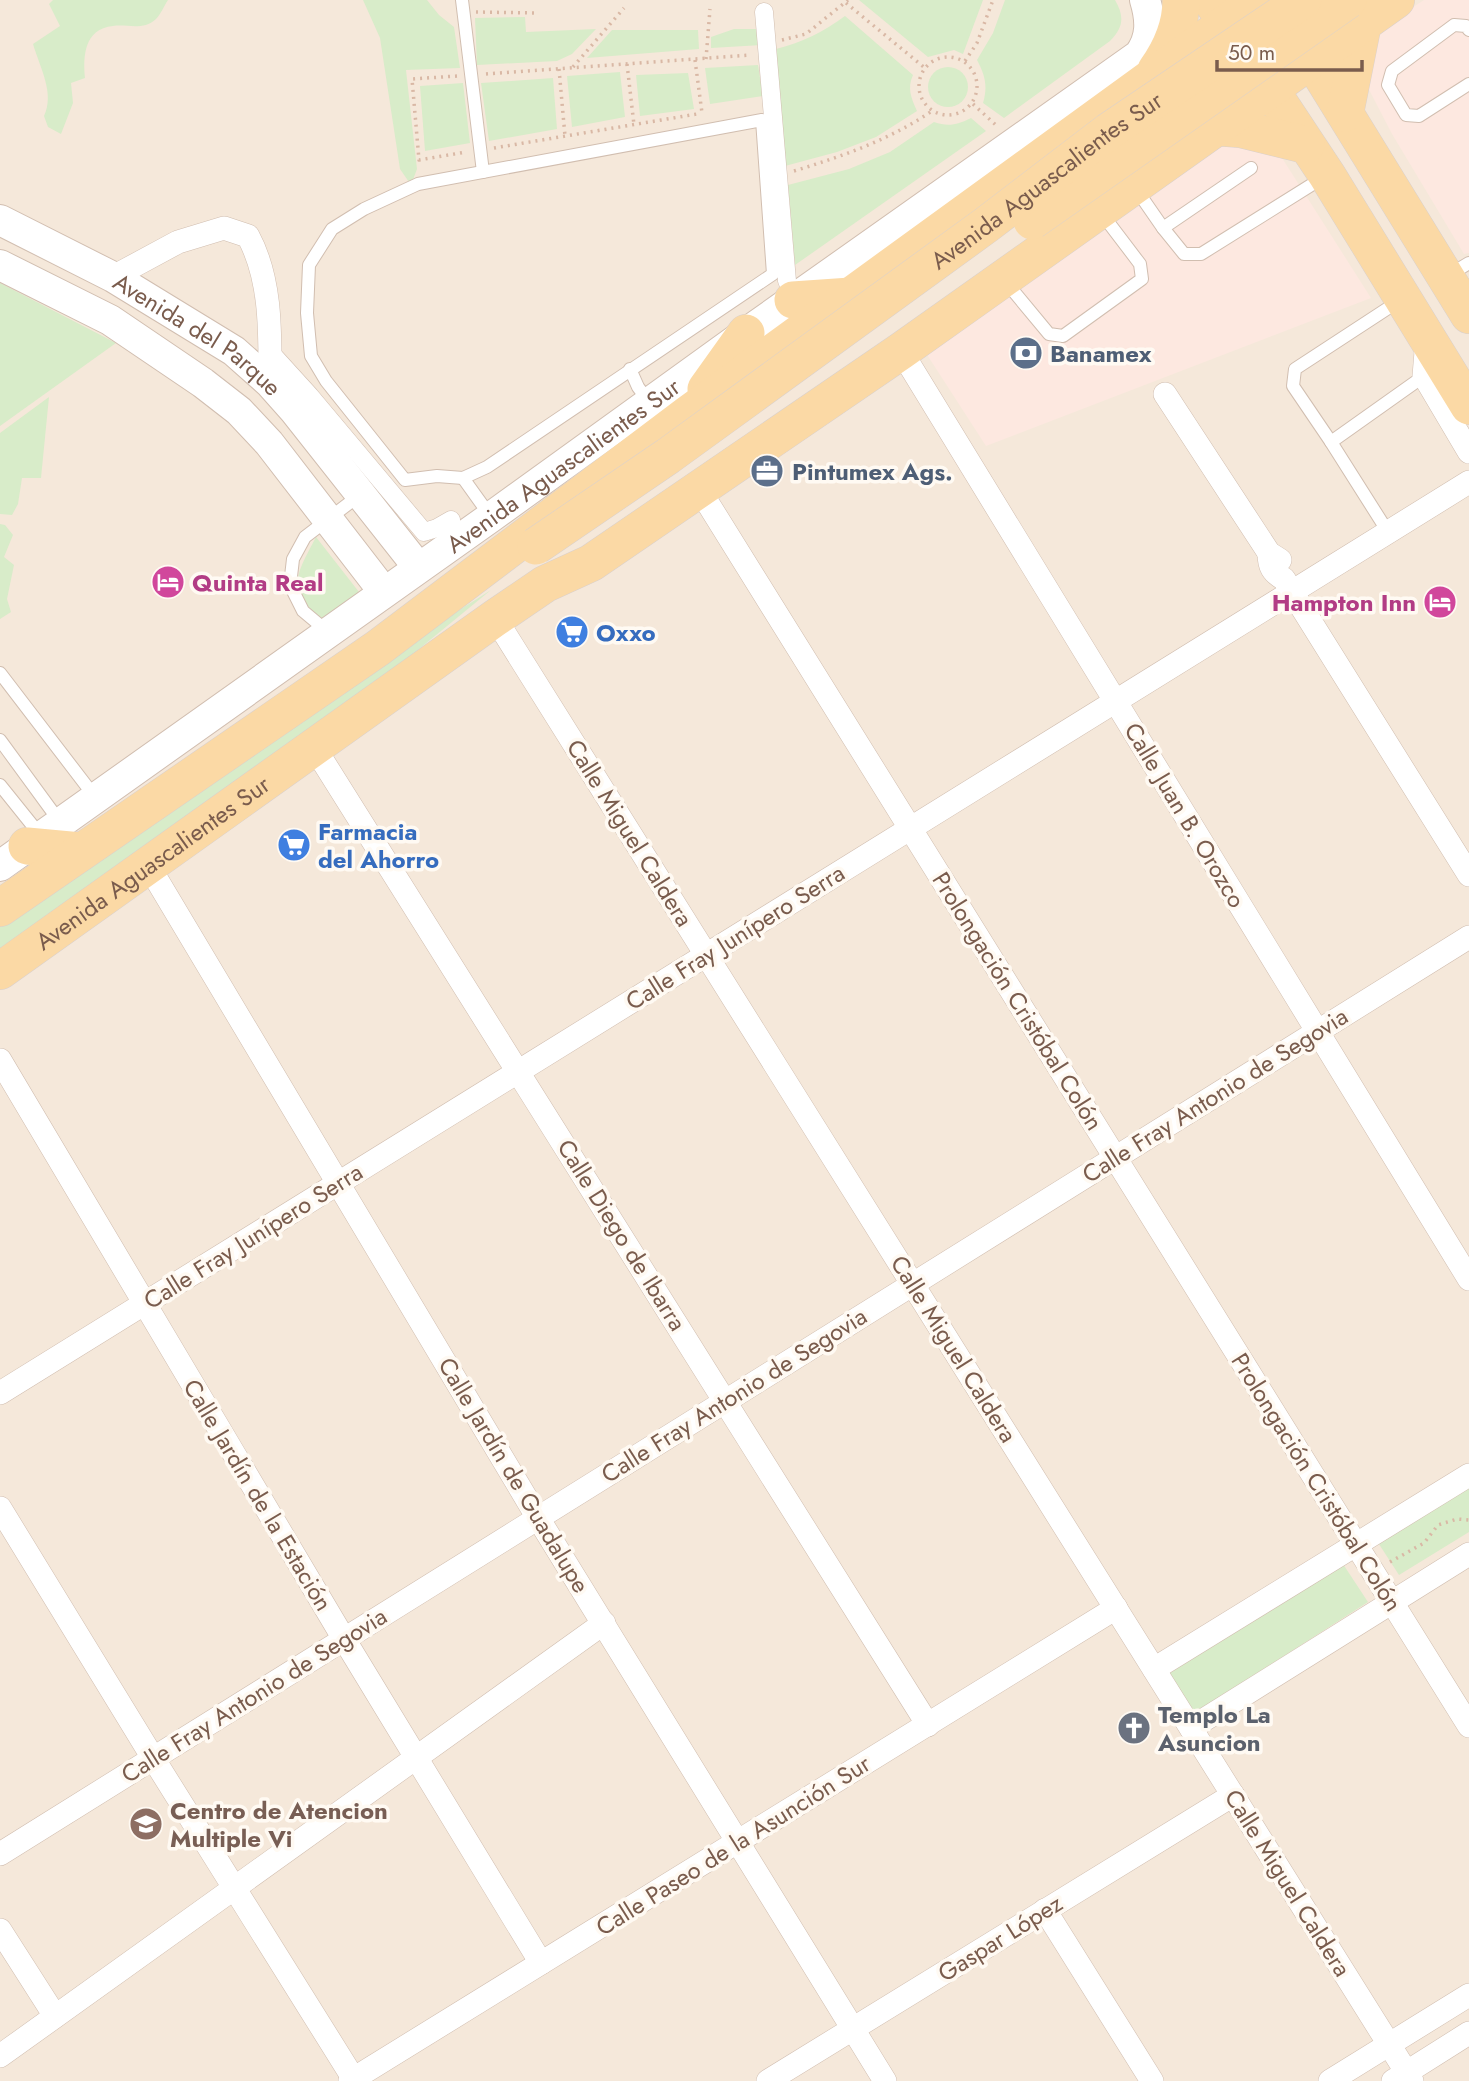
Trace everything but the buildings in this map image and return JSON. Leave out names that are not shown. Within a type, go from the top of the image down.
[{"type":"main road","points":[[1135,73],[1169,51],[1178,27],[1181,0]]},
{"type":"main road","name":"Avenida Aguascalientes Sur","points":[[378,648],[688,414],[851,296],[1026,150],[1219,11],[1258,0]]},
{"type":"main road","points":[[1275,0],[1345,113],[1457,270],[1469,315]]},
{"type":"main road","name":"Avenida Aguascalientes Sur","points":[[0,908],[31,847],[429,618],[668,456],[986,225],[1109,131],[1303,0]]},
{"type":"main road","name":"Avenida Aguascalientes Sur","points":[[545,584],[578,548],[1019,230],[1355,12],[1396,0]]},
{"type":"main road","points":[[1219,11],[1327,175],[1469,406]]},
{"type":"main road","points":[[1345,113],[1355,12]]},
{"type":"main road","name":"Avenida Aguascalientes Sur","points":[[0,971],[495,618],[545,584],[592,563],[1099,211],[1311,60],[1355,12]]},
{"type":"main road","points":[[1215,127],[1241,129],[1306,145]]},
{"type":"main road","points":[[1026,150],[1058,165],[1070,176],[1077,191],[1070,219],[1050,245]]},
{"type":"main road","points":[[784,285],[851,296]]},
{"type":"main road","points":[[688,414],[746,333]]},
{"type":"street","points":[[1135,73],[1139,55],[1146,46],[1150,32],[1145,0]]},
{"type":"street","points":[[764,12],[784,285]]},
{"type":"street","name":"Avenida Aguascalientes Sur","points":[[31,847],[95,797],[746,333],[784,285],[1026,150]]},
{"type":"street","name":"Avenida del Parque","points":[[0,219],[113,277],[234,351],[270,383],[302,403],[361,494],[418,567]]},
{"type":"street","points":[[113,277],[178,242],[224,228],[248,236],[258,255],[265,287],[270,383]]},
{"type":"street","name":"Avenida del Parque","points":[[0,265],[110,320],[203,383],[239,411],[269,443],[384,592]]},
{"type":"street","points":[[1427,340],[1424,376],[1469,452]]},
{"type":"street","name":"Calle Juan B. Orozco","points":[[901,351],[1469,1279]]},
{"type":"street","points":[[270,352],[302,403],[424,532],[452,520]]},
{"type":"street","points":[[1165,394],[1269,553],[1279,559],[1285,568],[1288,585],[1469,875]]},
{"type":"street","name":"Calle Fray Junípero Serra","points":[[0,1393],[1115,701],[1288,585],[1388,532],[1469,482]]},
{"type":"street","name":"Prolongación Cristóbal Colón","points":[[699,489],[1469,1726]]},
{"type":"street","name":"Calle Miguel Caldera","points":[[495,618],[1389,2045],[1404,2078]]},
{"type":"street","name":"Calle Diego de Ibarra","points":[[314,747],[928,1724]]},
{"type":"street","name":"Calle Jardín de Guadalupe","points":[[148,865],[538,1518],[885,2081]]},
{"type":"street","name":"Calle Fray Antonio de Segovia","points":[[0,1854],[1469,937]]},
{"type":"street","name":"Calle Jardín de la Estación","points":[[0,1060],[344,1639],[541,1963]]},
{"type":"street","points":[[1154,1669],[1469,1475]]},
{"type":"street","points":[[0,1508],[353,2080]]},
{"type":"street","points":[[1191,1728],[1469,1554]]},
{"type":"street","name":"Calle Paseo de la Asunción Sur","points":[[353,2080],[1116,1608]]},
{"type":"street","points":[[0,2056],[604,1623]]},
{"type":"street","name":"Gaspar López","points":[[768,2081],[1233,1795]]},
{"type":"street","points":[[1045,1910],[1152,2081]]},
{"type":"street","points":[[0,1930],[55,2016]]},
{"type":"street","points":[[1330,2081],[1469,1995]]},
{"type":"street","points":[[1404,2078],[1469,2033]]},
{"type":"lane","points":[[462,6],[483,172]]},
{"type":"lane","points":[[1469,30],[1466,26],[1454,26],[1392,71],[1388,85],[1406,115],[1419,116],[1469,84]]},
{"type":"lane","points":[[762,120],[784,285],[630,369],[487,467],[463,478],[437,476],[405,480],[326,381],[311,356],[307,313],[309,265],[332,229],[364,209],[418,184],[483,172],[762,120]]},
{"type":"lane","points":[[1163,228],[1251,168]]},
{"type":"lane","points":[[1134,185],[1184,254],[1201,254],[1327,175]]},
{"type":"lane","points":[[1003,278],[1049,334],[1063,336],[1075,328],[1142,279],[1140,264],[1099,211]]},
{"type":"lane","points":[[1388,532],[1293,386],[1295,369],[1402,299]]},
{"type":"lane","points":[[630,369],[649,402]]},
{"type":"lane","points":[[1331,442],[1424,376]]},
{"type":"lane","points":[[302,403],[326,381]]},
{"type":"lane","points":[[463,478],[491,517]]},
{"type":"lane","points":[[328,632],[303,611],[290,585],[293,559],[305,537],[361,494]]},
{"type":"lane","points":[[0,673],[95,797]]},
{"type":"lane","points":[[0,740],[31,847]]},
{"type":"lane","points":[[0,785],[31,847]]},
{"type":"path","points":[[964,62],[977,43],[993,0]]},
{"type":"path","points":[[695,60],[702,113],[419,160],[412,79],[706,59],[766,48],[806,34],[847,2],[925,68]]},
{"type":"path","points":[[462,6],[537,13]]},
{"type":"path","points":[[573,68],[624,8]]},
{"type":"path","points":[[706,59],[710,9]]},
{"type":"path","points":[[946,57],[964,62],[974,72],[977,82],[977,92],[972,104],[956,114],[945,115],[932,111],[921,98],[919,88],[925,68],[935,60],[946,57]]},
{"type":"path","points":[[626,64],[634,125]]},
{"type":"path","points":[[559,69],[565,136]]},
{"type":"path","points":[[972,104],[1026,150]]},
{"type":"path","points":[[777,176],[855,152],[884,139],[932,111]]},
{"type":"path","points":[[1372,1570],[1424,1544],[1438,1525],[1457,1519],[1469,1520]]},
{"type":"shaded area","points":[[0,0],[1469,0],[1469,2081],[0,2081]]},
{"type":"shaded area","points":[[1424,0],[1469,0],[1469,253],[1464,254],[1392,134],[1364,80],[1378,30]]},
{"type":"shaded area","points":[[1222,140],[1282,158],[1371,298],[986,446],[924,350]]},
{"type":"green space","points":[[53,0],[168,0],[151,23],[103,28],[91,38],[85,53],[85,78],[71,83],[73,103],[61,134],[48,127],[44,116],[47,89],[33,44],[60,26],[49,4]]},
{"type":"green space","points":[[363,0],[427,0],[439,15],[454,27],[460,68],[406,70],[417,169],[411,185],[400,169],[380,38]]},
{"type":"green space","points":[[859,0],[983,0],[963,54],[954,50],[928,57]]},
{"type":"green space","points":[[1005,0],[1115,0],[1121,22],[1118,32],[1110,41],[1004,118],[983,103],[985,81],[977,60],[993,33]]},
{"type":"green space","points":[[845,16],[913,75],[911,93],[917,111],[876,137],[837,152],[785,166],[776,49],[812,36]]},
{"type":"green space","points":[[525,17],[526,32],[596,29],[572,54],[557,61],[477,65],[475,18]]},
{"type":"green space","points":[[734,29],[759,29],[762,45],[711,48],[711,37]]},
{"type":"green space","points":[[612,30],[698,30],[699,49],[587,58]]},
{"type":"green space","points":[[758,65],[763,96],[710,104],[705,68]]},
{"type":"green space","points":[[948,67],[962,73],[968,87],[962,101],[948,107],[934,101],[928,87],[934,73]]},
{"type":"green space","points":[[620,72],[625,117],[572,127],[567,76]]},
{"type":"green space","points":[[688,73],[694,109],[640,116],[636,75]]},
{"type":"green space","points":[[553,78],[557,129],[489,141],[481,83]]},
{"type":"green space","points":[[463,83],[470,143],[425,151],[420,86]]},
{"type":"green space","points":[[971,118],[986,131],[795,265],[788,185],[849,169],[890,152],[934,122],[953,124]]},
{"type":"green space","points":[[0,283],[116,343],[0,426]]},
{"type":"green space","points":[[49,397],[41,478],[22,478],[18,504],[12,515],[0,514],[0,433]]},
{"type":"green space","points":[[0,524],[5,525],[13,535],[4,557],[14,565],[7,599],[11,612],[0,619]]},
{"type":"green space","points":[[316,537],[359,592],[323,622],[303,600],[298,582],[303,563]]},
{"type":"green space","points":[[491,590],[341,713],[0,956],[0,926],[328,693]]},
{"type":"green space","points":[[1469,1485],[1469,1532],[1399,1575],[1377,1541]]},
{"type":"green space","points":[[1343,1564],[1368,1602],[1195,1713],[1167,1673]]},
{"type":"place","name":"Banamex","points":[[1026,353]]},
{"type":"place","name":"Pintumex Ags.","points":[[767,471]]},
{"type":"place","name":"Quinta Real","points":[[168,582]]},
{"type":"place","name":"Hampton Inn","points":[[1440,602]]},
{"type":"place","name":"Oxxo","points":[[572,632]]},
{"type":"place","name":"Farmacia del Ahorro","points":[[294,845]]},
{"type":"place","name":"Templo La Asuncion","points":[[1134,1728]]},
{"type":"place","name":"Centro de Atencion Multiple Vi","points":[[146,1824]]}]
